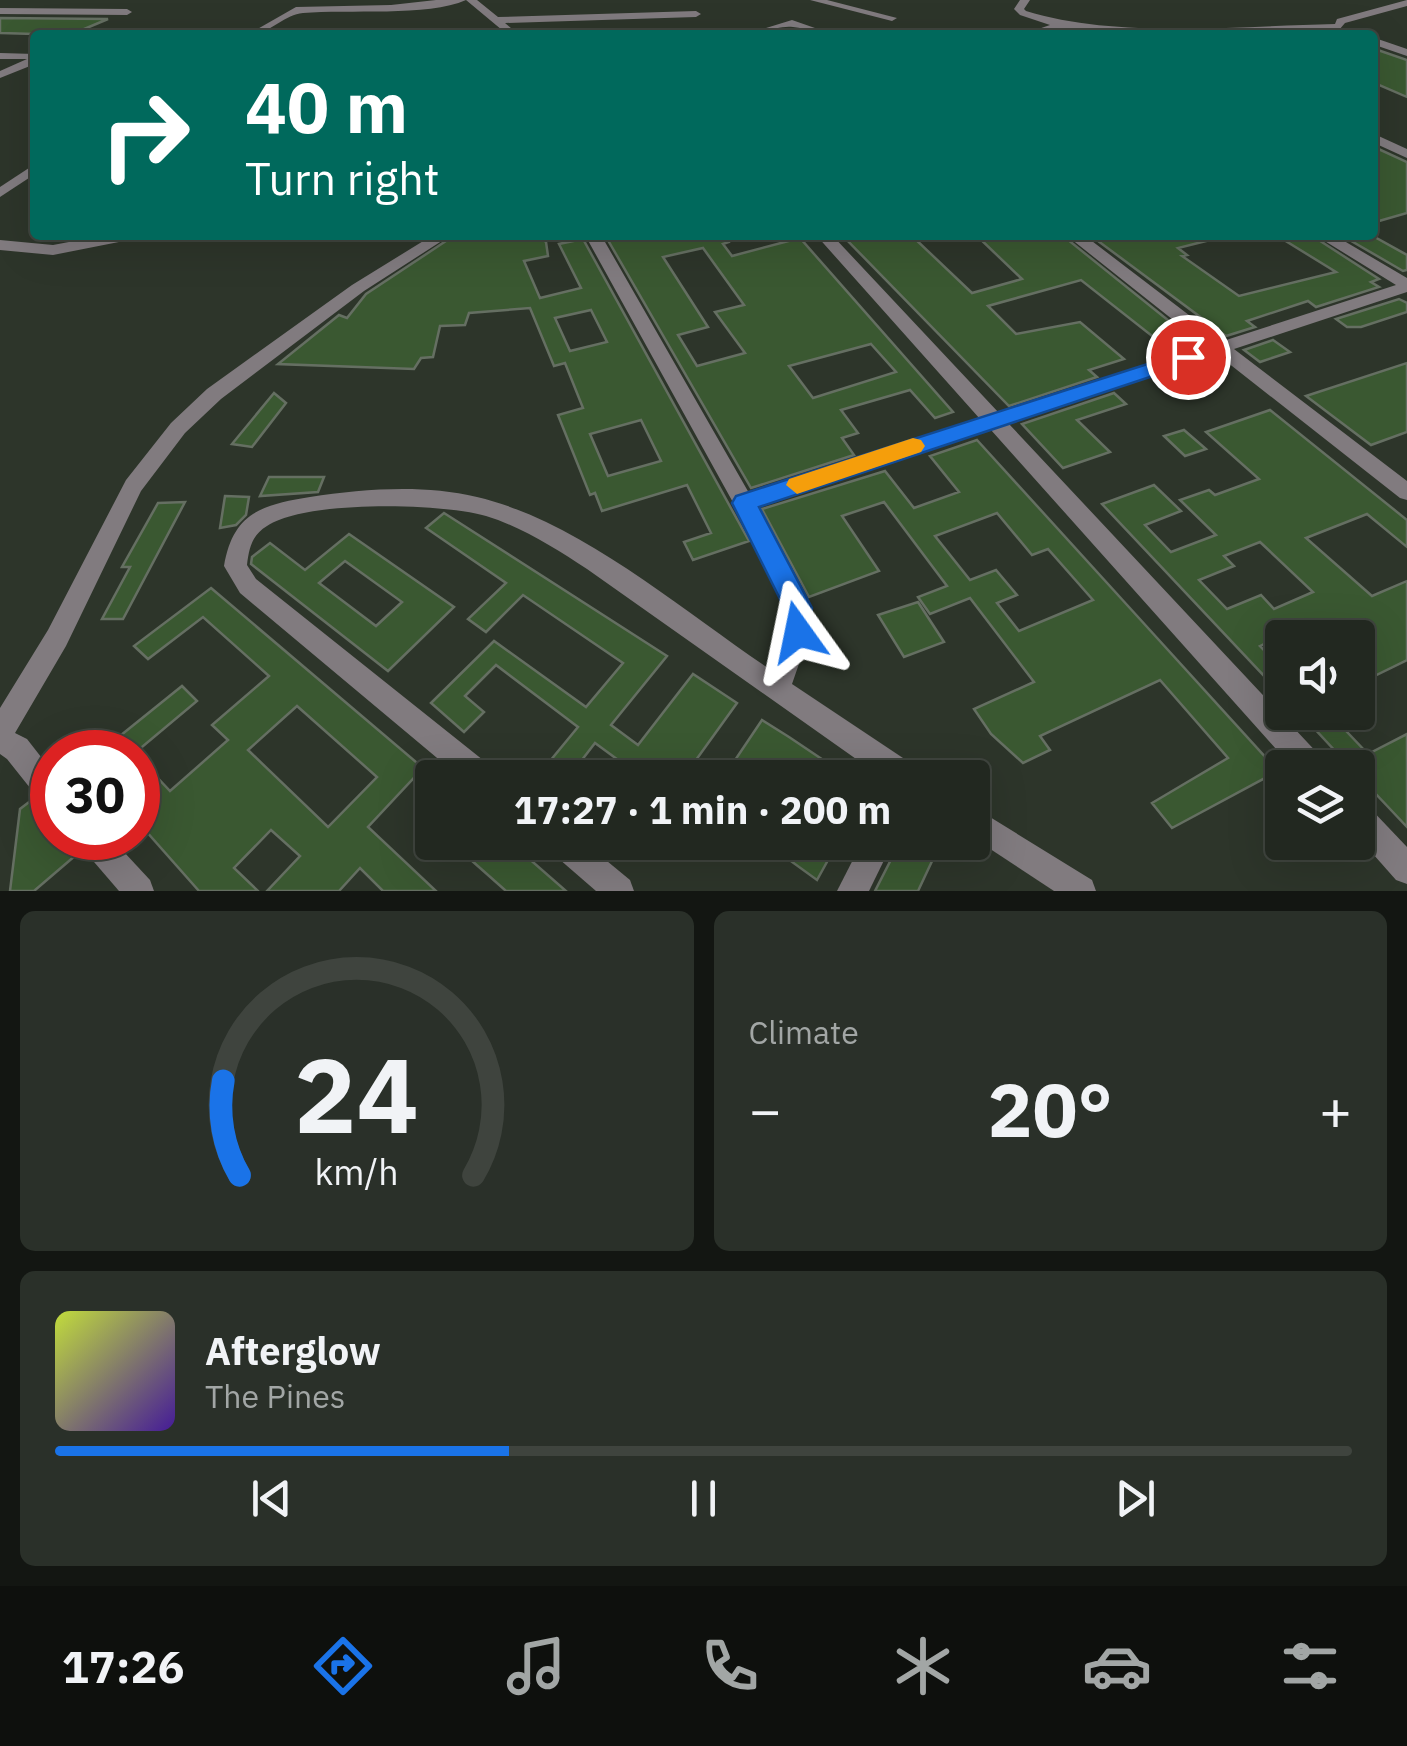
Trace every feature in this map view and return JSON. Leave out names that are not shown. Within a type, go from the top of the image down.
[{"type":"street","points":[[0,22],[64,0]]},
{"type":"street","points":[[261,30],[296,10],[380,8],[461,0]]},
{"type":"street","points":[[471,0],[508,30]]},
{"type":"street","points":[[815,0],[892,18]]},
{"type":"street","points":[[1025,0],[1019,8],[1022,13],[1061,24],[1187,30]]},
{"type":"street","points":[[1320,30],[1344,29],[1341,20],[1407,2]]},
{"type":"street","points":[[0,11],[127,12]]},
{"type":"street","points":[[496,20],[696,14]]},
{"type":"street","points":[[765,30],[792,22],[815,30]]},
{"type":"street","points":[[1042,30],[1061,24]]},
{"type":"street","points":[[1378,42],[1407,53]]},
{"type":"street","points":[[0,56],[30,60]]},
{"type":"street","points":[[0,75],[30,62]]},
{"type":"street","points":[[1378,141],[1407,154]]},
{"type":"street","points":[[0,194],[30,172]]},
{"type":"street","points":[[0,245],[52,250],[104,240]]},
{"type":"street","points":[[30,764],[0,736],[56,638],[133,486],[178,428],[214,394],[358,288],[434,240]]},
{"type":"street","points":[[595,240],[744,503],[800,615],[778,690]]},
{"type":"street","points":[[829,240],[1295,750]]},
{"type":"street","points":[[1081,240],[1407,492]]},
{"type":"street","points":[[1330,240],[1407,286]]},
{"type":"street","points":[[744,503],[1407,286]]},
{"type":"street","points":[[461,760],[248,586],[235,566],[242,534],[270,512],[323,503],[454,500],[518,518],[624,582],[881,760]]},
{"type":"street","points":[[990,832],[1081,891]]},
{"type":"street","points":[[1375,834],[1407,869]]},
{"type":"street","points":[[112,860],[139,891]]},
{"type":"street","points":[[582,860],[619,891]]},
{"type":"street","points":[[852,891],[869,860]]},
{"type":"building","points":[[0,18],[108,19],[82,30],[0,33]]},
{"type":"building","points":[[1378,50],[1407,60],[1407,97],[1378,85]]},
{"type":"building","points":[[1378,149],[1407,162],[1407,213],[1378,221]]},
{"type":"building","points":[[1378,239],[1407,255],[1407,270],[1350,240]]},
{"type":"building","points":[[447,240],[543,240],[548,256],[524,261],[540,298],[581,288],[559,244],[584,240],[749,541],[693,560],[684,542],[711,533],[687,485],[602,511],[595,493],[590,495],[558,415],[583,408],[565,363],[554,366],[530,308],[469,313],[465,325],[440,326],[433,357],[421,358],[414,369],[278,364],[339,315],[347,318],[366,294]],"holes":[[[591,310],[607,342],[570,351],[555,318]],[[641,420],[661,461],[608,476],[590,434]]]},
{"type":"building","points":[[608,240],[729,240],[723,244],[732,256],[802,240],[953,412],[935,418],[910,390],[841,410],[858,433],[842,438],[854,455],[751,488]],"holes":[[[703,248],[744,305],[715,312],[745,353],[697,366],[678,335],[708,327],[663,257]],[[871,344],[896,372],[813,398],[789,366]]]},
{"type":"building","points":[[847,240],[916,240],[972,293],[1022,279],[981,240],[1068,240],[1174,325],[1161,343],[1081,280],[988,306],[1016,334],[1080,322],[1124,359],[1089,370],[1097,377],[1009,406]]},
{"type":"building","points":[[1097,240],[1206,240],[1178,248],[1187,255],[1182,256],[1239,296],[1336,272],[1284,240],[1319,240],[1379,279],[1371,282],[1379,287],[1316,307],[1308,301],[1247,321],[1255,327],[1226,336]]},
{"type":"building","points":[[1399,299],[1407,303],[1407,312],[1361,327],[1347,327],[1336,319]]},
{"type":"building","points":[[1273,340],[1290,352],[1260,362],[1244,350]]},
{"type":"building","points":[[1407,363],[1407,432],[1371,445],[1306,396]]},
{"type":"building","points":[[274,393],[286,403],[252,447],[232,444]]},
{"type":"building","points":[[1114,393],[1126,404],[1077,420],[1110,452],[1063,468],[1022,424]]},
{"type":"building","points":[[1270,410],[1407,520],[1407,547],[1367,514],[1306,538],[1372,596],[1407,581],[1407,660],[1375,676],[1375,620],[1265,620],[1265,644],[1260,646],[1265,651],[1265,677],[1102,504],[1154,485],[1181,511],[1145,525],[1171,552],[1216,535],[1180,500],[1209,490],[1215,495],[1259,479],[1206,432]],"holes":[[[1260,542],[1313,592],[1274,609],[1261,595],[1227,609],[1199,580],[1234,566],[1224,556]]]},
{"type":"building","points":[[1184,430],[1206,449],[1185,456],[1164,436]]},
{"type":"building","points":[[977,440],[1265,757],[1265,778],[1172,828],[1152,803],[1228,758],[1160,680],[1040,736],[1050,750],[1023,763],[991,734],[974,709],[1034,682],[970,598],[930,614],[918,597],[947,586],[884,502],[842,516],[879,571],[809,597],[762,509],[885,471],[914,508],[959,492],[930,456]],"holes":[[[997,513],[1032,555],[1048,549],[1093,600],[1019,631],[997,603],[1017,595],[996,570],[970,580],[935,536]]]},
{"type":"building","points":[[269,477],[324,477],[318,492],[260,496]]},
{"type":"building","points":[[225,496],[249,497],[246,515],[236,525],[220,528]]},
{"type":"building","points":[[185,502],[123,619],[102,619],[130,567],[122,567],[158,503]]},
{"type":"building","points":[[444,513],[667,656],[611,725],[638,745],[693,674],[737,703],[696,760],[618,760],[595,743],[582,760],[551,760],[578,727],[496,665],[465,696],[484,712],[464,732],[431,703],[494,641],[586,707],[623,663],[523,595],[486,632],[468,619],[506,583],[426,528]]},
{"type":"building","points":[[349,534],[454,607],[388,671],[251,564],[252,557],[270,543],[305,570]],"holes":[[[345,561],[402,602],[376,626],[319,583]]]},
{"type":"building","points":[[211,588],[415,761],[415,777],[368,827],[436,891],[383,891],[360,868],[339,891],[267,891],[300,856],[271,830],[234,868],[258,891],[199,891],[160,847],[160,780],[170,791],[228,740],[212,725],[269,676],[203,617],[148,659],[134,646]],"holes":[[[297,706],[377,777],[328,827],[248,750]]]},
{"type":"building","points":[[918,602],[944,642],[904,657],[878,615]]},
{"type":"building","points":[[182,686],[197,701],[160,732],[127,730]]},
{"type":"building","points":[[762,720],[823,760],[735,760]]},
{"type":"building","points":[[1316,730],[1345,730],[1364,750],[1334,750]]},
{"type":"building","points":[[1407,734],[1407,827],[1375,793],[1375,750]]},
{"type":"building","points":[[30,801],[30,860],[70,860],[34,891],[10,891],[20,809]]},
{"type":"building","points":[[471,860],[531,860],[566,891],[506,891]]},
{"type":"building","points":[[789,860],[828,860],[817,880]]},
{"type":"building","points":[[891,860],[933,860],[918,891],[875,891]]},
{"type":"slow traffic","points":[[797,485],[913,446]]},
{"type":"route","points":[[798,632],[799,608],[744,503],[1188,357]]}]
